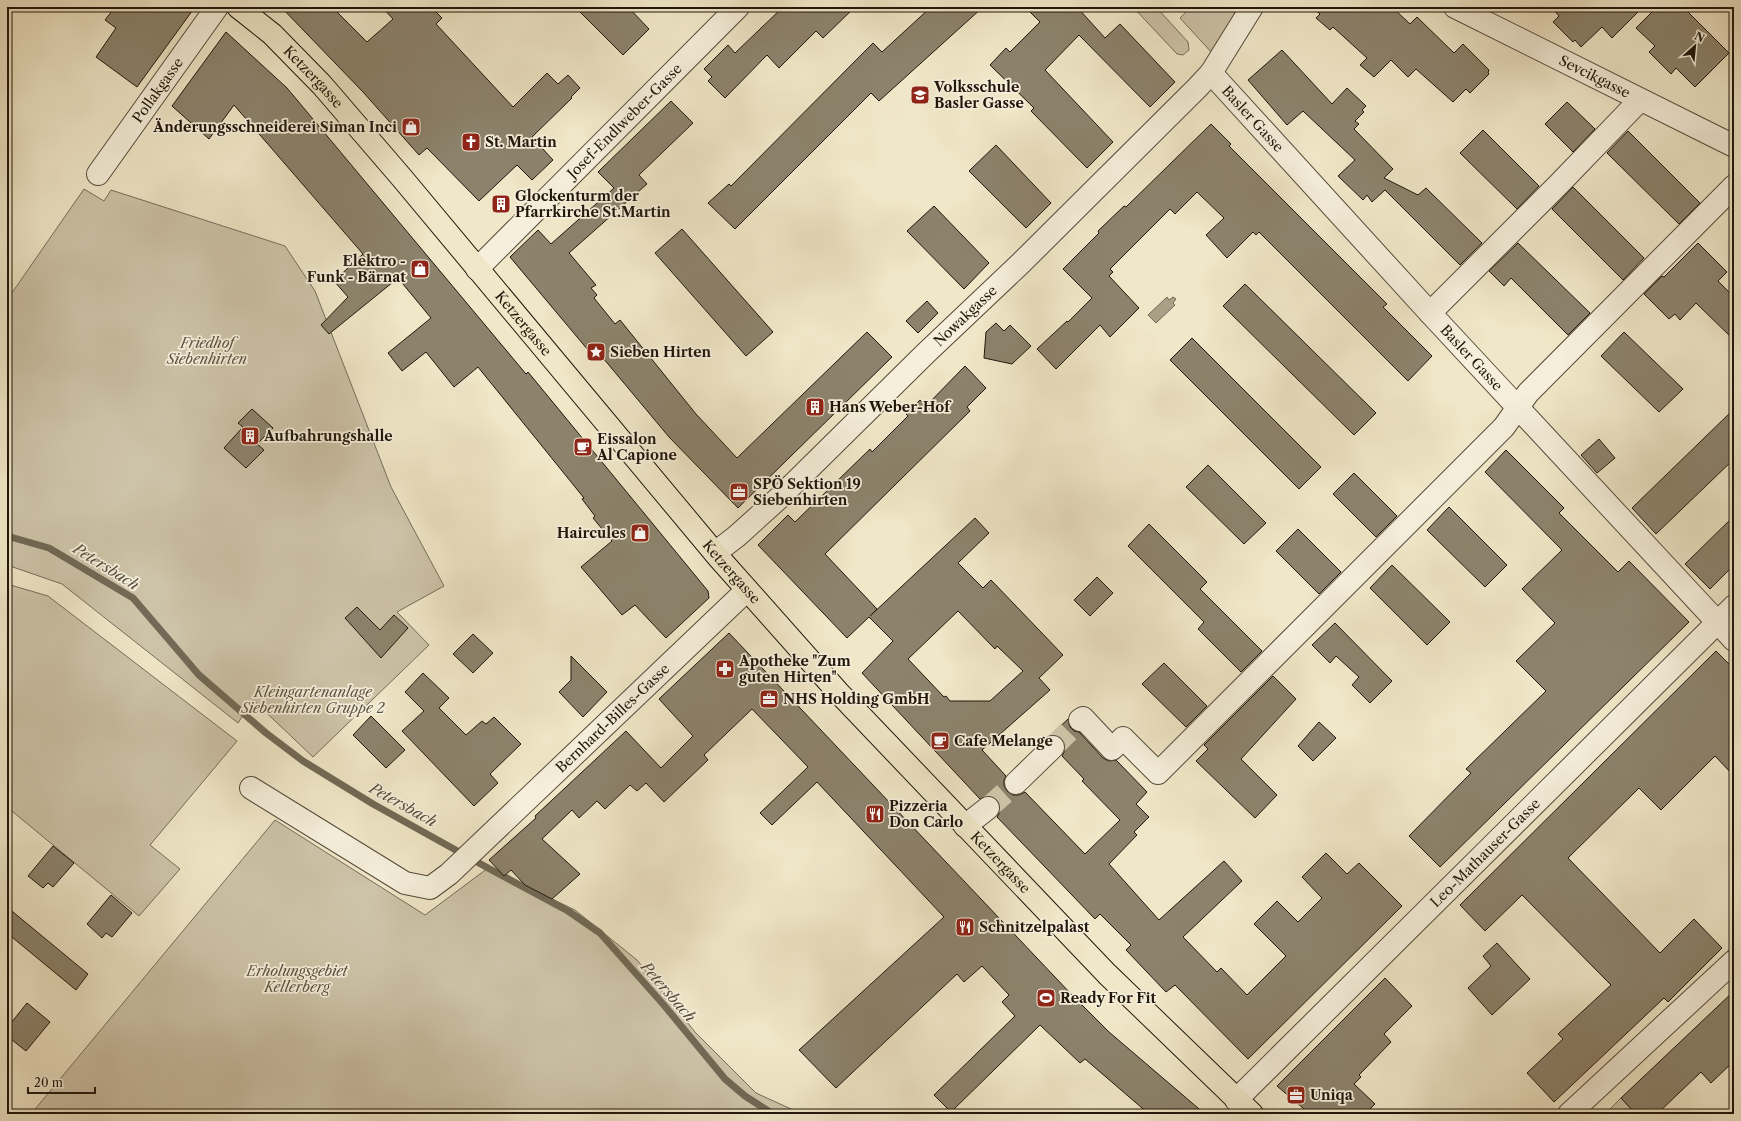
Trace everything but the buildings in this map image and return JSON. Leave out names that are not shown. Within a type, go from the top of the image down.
[{"type":"main road","name":"Ketzergasse","points":[[238,7],[272,34],[322,85],[402,178],[715,553],[838,692],[1107,974],[1244,1107]]},
{"type":"street","name":"Pollakgasse","points":[[98,174],[217,7]]},
{"type":"street","name":"Josef-Endlweber-Gasse","points":[[477,269],[738,7]]},
{"type":"street","name":"Nowakgasse","points":[[715,553],[737,536],[779,498],[926,353],[1020,264],[1211,73],[1252,7]]},
{"type":"street","name":"Sevcikgasse","points":[[1455,7],[1734,146]]},
{"type":"street","name":"Basler Gasse","points":[[1211,73],[1430,313],[1734,640]]},
{"type":"street","points":[[1430,313],[1564,179],[1640,100]]},
{"type":"street","points":[[1080,720],[1083,718],[1112,749],[1123,738],[1158,773],[1504,426],[1528,393],[1734,186]]},
{"type":"street","name":"Bernhard-Billes-Gasse","points":[[251,788],[405,883],[430,888],[449,874],[747,590]]},
{"type":"street","name":"Leo-Mathauser-Gasse","points":[[1244,1107],[1734,606]]},
{"type":"street","points":[[1016,782],[1053,747]]},
{"type":"street","points":[[966,826],[988,808]]},
{"type":"street","points":[[1569,1114],[1734,961]]},
{"type":"green space","points":[[1133,7],[1156,7],[1188,42],[1189,50],[1183,55],[1177,54]]},
{"type":"green space","points":[[1191,7],[1239,7],[1212,53],[1180,18]]},
{"type":"green space","points":[[84,189],[104,201],[111,190],[285,246],[315,291],[391,487],[444,586],[397,612],[429,645],[313,757],[253,700],[238,723],[62,584],[7,565],[7,300]]},
{"type":"green space","points":[[7,584],[48,596],[237,741],[150,845],[180,869],[139,916],[7,807]]},
{"type":"green space","name":"Erholungsgebiet Kellerberg","points":[[275,820],[425,915],[488,868],[575,910],[637,960],[695,1032],[756,1093],[802,1114],[31,1114]]},
{"type":"green space","points":[[1621,1098],[1636,1114],[1605,1114]]},
{"type":"shaded area","points":[[1167,297],[1169,300],[1173,297],[1176,299],[1173,303],[1175,305],[1156,323],[1148,315]]},
{"type":"waterway","name":"Petersbach","points":[[7,536],[49,548],[133,598],[199,675],[266,733],[303,761],[373,804],[568,911],[600,933],[663,1004],[725,1079],[745,1096],[773,1114]]},
{"type":"tunnel","points":[[1053,747],[1080,720]]},
{"type":"tunnel","points":[[988,808],[1016,783]]},
{"type":"place","name":"Volksschule Basler Gasse","points":[[920,95]]},
{"type":"place","name":"Änderungsschneiderei Siman Inci","points":[[411,127]]},
{"type":"place","name":"St. Martin","points":[[471,142]]},
{"type":"place","name":"Glockenturm der Pfarrkirche St.Martin","points":[[501,204]]},
{"type":"place","name":"Elektro - Funk - Bärnat","points":[[420,269]]},
{"type":"place","name":"Sieben Hirten","points":[[596,352]]},
{"type":"place","name":"Hans Weber-Hof","points":[[815,407]]},
{"type":"place","name":"Aufbahrungshalle","points":[[250,436]]},
{"type":"place","name":"Eissalon Al Capione","points":[[583,447]]},
{"type":"place","name":"SPÖ Sektion 19 Siebenhirten","points":[[739,492]]},
{"type":"place","name":"Haircules","points":[[640,533]]},
{"type":"place","name":"Apotheke \"Zum guten Hirten\"","points":[[725,669]]},
{"type":"place","name":"NHS Holding GmbH","points":[[769,699]]},
{"type":"place","name":"Cafe Melange","points":[[940,741]]},
{"type":"place","name":"Pizzeria Don Carlo","points":[[875,814]]},
{"type":"place","name":"Schnitzelpalast","points":[[965,927]]},
{"type":"place","name":"Ready For Fit","points":[[1046,998]]},
{"type":"place","name":"Uniqa","points":[[1296,1095]]},
{"type":"park label","name":"Friedhof Siebenhirten","points":[[207,352]]},
{"type":"park label","name":"Kleingartenanlage Siebenhirten Gruppe 2","points":[[313,700]]}]
